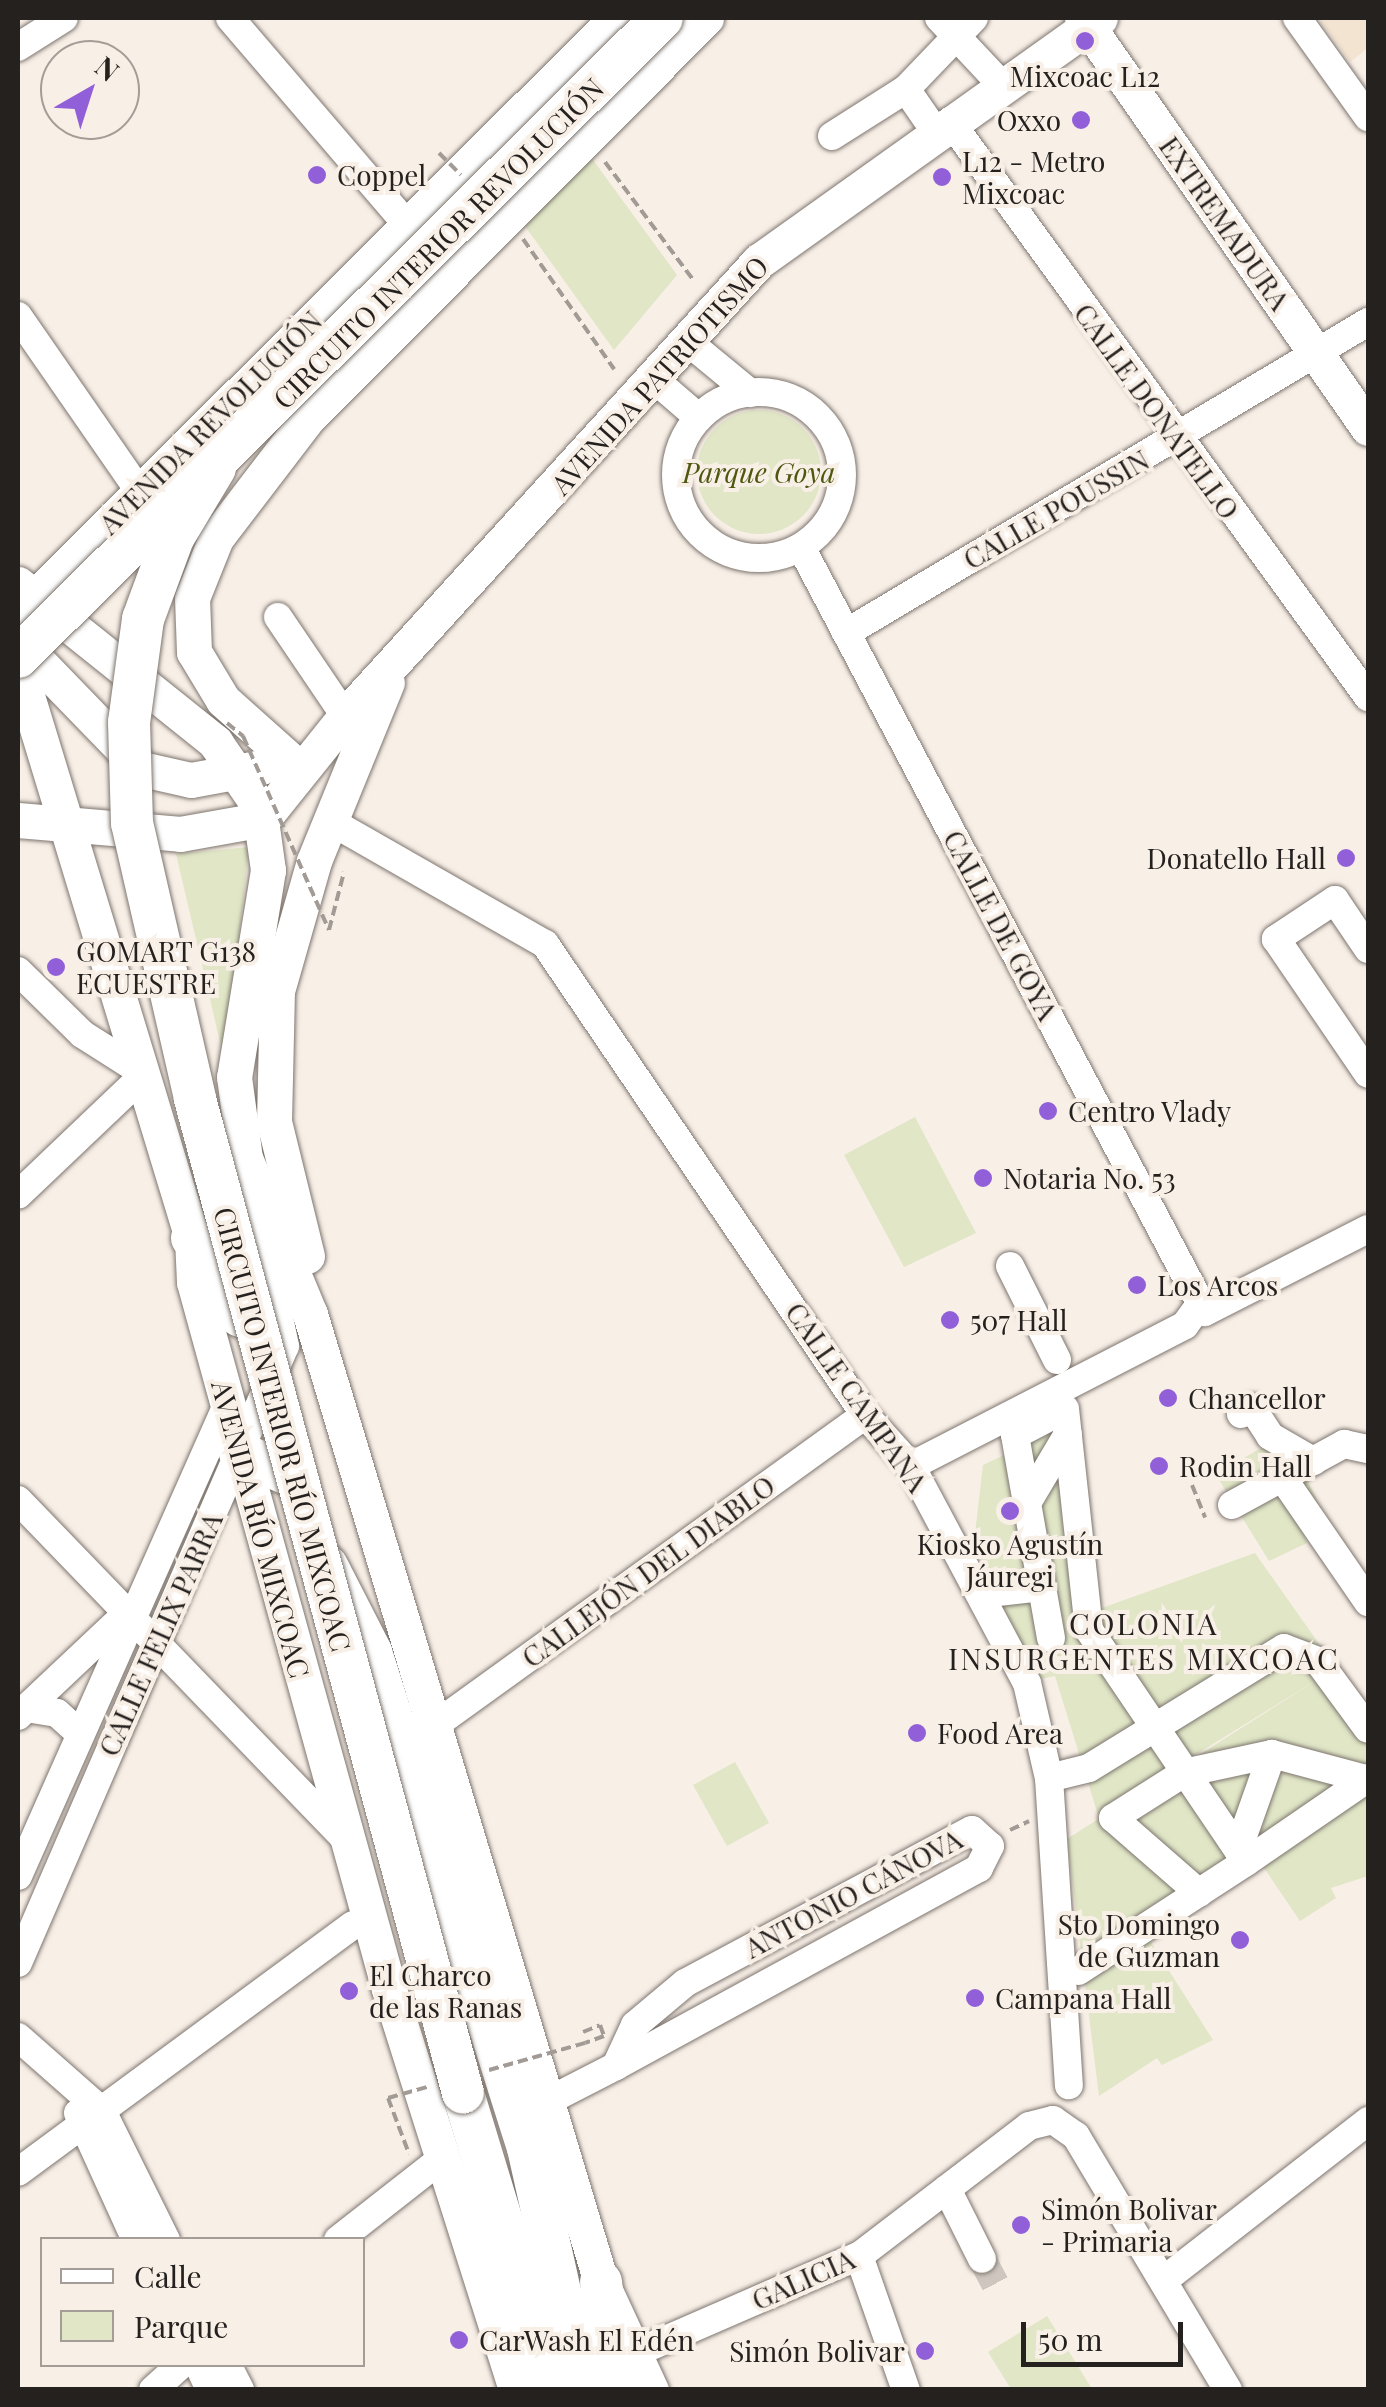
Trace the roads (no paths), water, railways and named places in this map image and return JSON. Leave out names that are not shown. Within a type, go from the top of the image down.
[{"type":"highway","name":"CIRCUITO INTERIOR REVOLUCIÓN","points":[[214,468],[662,18]]},
{"type":"highway","points":[[18,657],[214,468]]},
{"type":"highway","name":"CIRCUITO INTERIOR RÍO MIXCOAC","points":[[214,468],[173,538],[143,619],[128,722],[132,823],[194,1099],[463,2093],[553,2390]]},
{"type":"highway","points":[[192,1238],[228,1274],[245,1403],[285,1473],[371,1652],[528,2148],[582,2390]]},
{"type":"highway","points":[[240,1453],[285,1473]]},
{"type":"highway","points":[[601,2282],[612,2390]]},
{"type":"main road","points":[[303,756],[223,700],[194,652],[192,598],[216,538],[307,419],[706,18]]},
{"type":"main road","name":"AVENIDA PATRIOTISMO","points":[[263,819],[303,756],[395,663],[655,380],[686,340],[816,213],[1090,20]]},
{"type":"main road","name":"EXTREMADURA","points":[[1090,20],[1368,428]]},
{"type":"main road","name":"AVENIDA REVOLUCIÓN","points":[[23,599],[140,490],[408,226],[607,21]]},
{"type":"main road","points":[[23,599],[242,772],[263,819],[268,870],[234,1077],[252,1184],[310,1314],[431,1728],[601,2282],[640,2351],[651,2390]]},
{"type":"main road","points":[[18,642],[142,769],[191,780],[303,756]]},
{"type":"main road","name":"AVENIDA PATRIOTISMO","points":[[330,822],[395,663]]},
{"type":"main road","points":[[18,666],[74,829],[192,1238]]},
{"type":"main road","points":[[18,820],[74,829],[180,834],[263,819]]},
{"type":"main road","points":[[310,1314],[306,1238],[274,1122],[271,1051],[281,974],[330,822]]},
{"type":"main road","name":"AVENIDA RÍO MIXCOAC","points":[[245,1403],[240,1453],[348,1842],[516,2390]]},
{"type":"street","points":[[18,48],[64,18]]},
{"type":"street","points":[[230,18],[408,226]]},
{"type":"street","points":[[1297,18],[1368,116]]},
{"type":"street","points":[[832,136],[906,89],[957,24],[1002,85]]},
{"type":"street","name":"CALLE DONATELLO","points":[[906,89],[943,126],[1368,697]]},
{"type":"street","points":[[18,316],[140,490]]},
{"type":"street","name":"CALLE POUSSIN","points":[[846,632],[1176,440],[1368,322]]},
{"type":"street","points":[[686,340],[750,393],[805,406],[839,452],[835,509],[801,547],[747,557],[692,523],[676,476],[698,418],[750,393]]},
{"type":"street","points":[[655,380],[698,418]]},
{"type":"street","name":"CALLE DE GOYA","points":[[801,547],[1201,1303]]},
{"type":"street","points":[[278,617],[344,716]]},
{"type":"street","name":"CALLE CAMPANA","points":[[330,822],[521,926],[555,955],[866,1415],[912,1466],[1027,1683],[1049,1778],[1069,2085]]},
{"type":"street","points":[[1368,948],[1335,900],[1276,938],[1368,1074]]},
{"type":"street","points":[[18,971],[82,1034],[144,1074],[18,1195]]},
{"type":"street","name":"CALLE FELIX PARRA","points":[[18,1876],[130,1610],[245,1403],[286,1346],[252,1184]]},
{"type":"street","points":[[912,1466],[1185,1325],[1201,1303],[1206,1312],[1368,1230]]},
{"type":"street","points":[[1010,1266],[1057,1360]]},
{"type":"street","points":[[1241,1414],[1252,1408],[1270,1436],[1313,1461]]},
{"type":"street","name":"CALLEJÓN DEL DIABLO","points":[[431,1728],[866,1415]]},
{"type":"street","points":[[1027,1503],[1066,1422]]},
{"type":"street","points":[[1051,1638],[1015,1435],[1066,1422]]},
{"type":"street","points":[[1066,1422],[1089,1630],[1242,1856]]},
{"type":"street","points":[[1232,1504],[1344,1444],[1368,1449]]},
{"type":"street","name":"CALLE FELIX PARRA","points":[[18,1963],[240,1453]]},
{"type":"street","points":[[1282,1478],[1368,1602]]},
{"type":"street","points":[[18,1500],[130,1610],[348,1842]]},
{"type":"street","points":[[998,1592],[1042,1588]]},
{"type":"street","points":[[22,1712],[130,1610]]},
{"type":"street","points":[[1007,1646],[1089,1630]]},
{"type":"street","points":[[1049,1778],[1089,1768],[1261,1656],[1292,1648],[1324,1667],[1368,1729]]},
{"type":"street","points":[[22,1712],[57,1713],[77,1732]]},
{"type":"street","points":[[1242,1856],[1272,1754]]},
{"type":"street","points":[[1199,1893],[1113,1818],[1184,1772],[1272,1754],[1367,1779]]},
{"type":"street","points":[[1078,1972],[1199,1893],[1242,1856],[1367,1779]]},
{"type":"street","name":"ANTONIO CÁNOVA","points":[[548,2101],[616,2066],[979,1868],[988,1840],[960,1833],[686,1983],[635,2026],[616,2066]]},
{"type":"street","points":[[18,2172],[352,1924]]},
{"type":"street","points":[[18,2037],[76,2096],[164,2237]]},
{"type":"street","points":[[91,2119],[135,2237]]},
{"type":"street","name":"GALICIA","points":[[640,2351],[859,2256],[1029,2126],[1053,2120],[1076,2136],[1164,2280]]},
{"type":"street","points":[[1228,2390],[1164,2280],[1368,2122]]},
{"type":"street","points":[[342,2237],[445,2156]]},
{"type":"street","points":[[946,2189],[982,2259]]},
{"type":"street","points":[[859,2256],[906,2390]]},
{"type":"street","points":[[153,2390],[179,2367]]},
{"type":"street","points":[[199,2367],[210,2390]]},
{"type":"street","points":[[229,2367],[240,2390]]},
{"type":"tunnel","points":[[982,2259],[997,2287]]},
{"type":"place","name":"Mixcoac L12","points":[[1085,41]]},
{"type":"place","name":"Oxxo","points":[[1081,120]]},
{"type":"place","name":"Coppel","points":[[317,175]]},
{"type":"place","name":"L12 - Metro Mixcoac","points":[[942,177]]},
{"type":"place","name":"Donatello Hall","points":[[1346,858]]},
{"type":"place","name":"GOMART G138 ECUESTRE","points":[[56,967]]},
{"type":"place","name":"Centro Vlady","points":[[1048,1111]]},
{"type":"place","name":"Notaria No. 53","points":[[983,1178]]},
{"type":"place","name":"Los Arcos","points":[[1137,1285]]},
{"type":"place","name":"507 Hall","points":[[950,1320]]},
{"type":"place","name":"Chancellor","points":[[1168,1398]]},
{"type":"place","name":"Rodin Hall","points":[[1159,1466]]},
{"type":"place","name":"Kiosko Agustín Jáuregi","points":[[1010,1511]]},
{"type":"place","name":"Food Area","points":[[917,1733]]},
{"type":"place","name":"Sto Domingo de Guzman","points":[[1240,1940]]},
{"type":"place","name":"El Charco de las Ranas","points":[[349,1991]]},
{"type":"place","name":"Campana Hall","points":[[975,1998]]},
{"type":"place","name":"Simón Bolivar - Primaria","points":[[1021,2225]]},
{"type":"place","name":"CarWash El Edén","points":[[459,2340]]},
{"type":"place","name":"Simón Bolivar","points":[[925,2351]]},
{"type":"district","name":"COLONIA INSURGENTES MIXCOAC","points":[[1144,1640]]},
{"type":"park label","name":"Parque Goya","points":[[759,472]]}]
